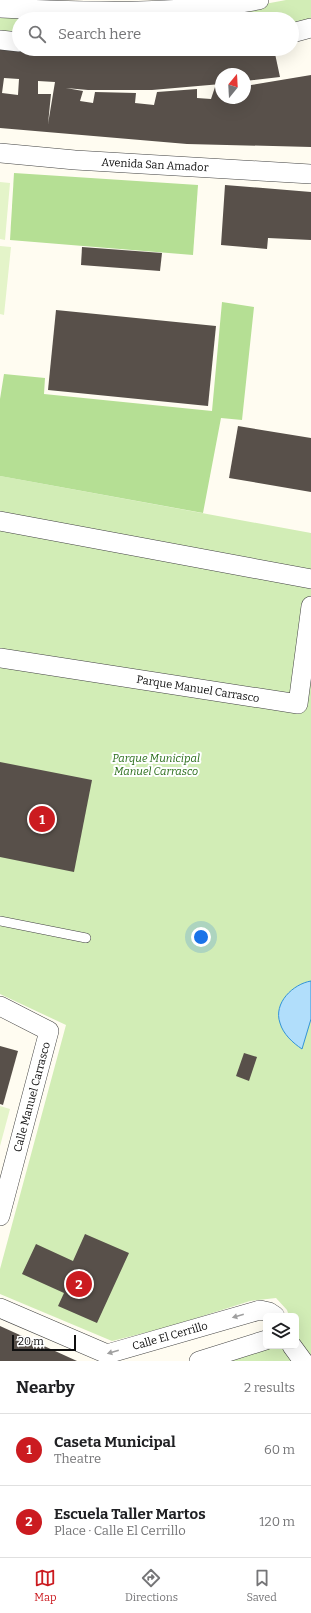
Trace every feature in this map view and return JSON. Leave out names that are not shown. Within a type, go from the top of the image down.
[{"type":"street","points":[[0,8],[97,12],[192,8],[259,0]]},
{"type":"street","points":[[299,31],[311,28]]},
{"type":"street","points":[[0,40],[12,41]]},
{"type":"street","name":"Avenida San Amador","points":[[0,153],[74,160],[311,174]]},
{"type":"street","points":[[0,521],[311,580]]},
{"type":"street","name":"Parque Manuel Carrasco","points":[[0,658],[298,704],[311,606]]},
{"type":"street","name":"Calle Manuel Carrasco","points":[[0,1006],[49,1031],[0,1216]]},
{"type":"street","name":"Calle El Cerrillo","points":[[0,1308],[106,1354],[260,1310],[270,1313]]},
{"type":"street","points":[[199,1361],[263,1341]]},
{"type":"street","points":[[294,1349],[303,1361]]},
{"type":"lane","points":[[0,921],[86,938]]},
{"type":"green space","points":[[286,0],[311,0],[311,28],[299,31],[299,12],[12,12],[12,41],[0,40],[0,11],[232,10]]},
{"type":"green space","points":[[14,173],[198,185],[193,255],[10,240]]},
{"type":"green space","points":[[0,182],[10,183],[5,240],[0,239]]},
{"type":"green space","points":[[0,246],[11,247],[4,315],[0,314]]},
{"type":"green space","points":[[222,302],[254,307],[242,420],[221,418],[203,513],[0,476],[0,399],[4,374],[45,378],[44,394],[212,411]]},
{"type":"green space","name":"Parque Municipal Manuel Carrasco","points":[[0,476],[311,533],[311,1361],[218,1361],[263,1347],[263,1349],[299,1349],[299,1313],[288,1313],[276,1298],[250,1301],[168,1327],[112,1341],[0,1294],[0,1269],[66,1025],[0,994]]},
{"type":"green space","points":[[0,1106],[10,1109],[0,1146]]},
{"type":"water","points":[[311,981],[311,1019],[302,1049],[283,1031],[280,1023],[279,1008],[291,990]]},
{"type":"building","points":[[0,48],[12,49],[12,56],[276,56],[280,77],[251,80],[251,68],[215,68],[215,85],[152,90],[88,90],[66,88],[83,91],[80,101],[93,103],[95,92],[136,93],[135,103],[154,105],[157,92],[197,89],[197,98],[211,99],[215,87],[215,104],[251,104],[251,85],[311,75],[311,147],[187,144],[0,128]],"holes":[[[4,78],[19,79],[18,95],[2,93]],[[38,81],[55,82],[48,124],[51,94],[38,94]]]},
{"type":"building","points":[[225,185],[311,192],[311,240],[268,238],[267,249],[221,245]]},
{"type":"building","points":[[82,247],[162,253],[160,271],[81,265]]},
{"type":"building","points":[[56,310],[216,326],[208,406],[48,390]]},
{"type":"building","points":[[238,426],[311,438],[311,492],[229,478]]},
{"type":"building","points":[[0,762],[92,780],[74,872],[0,857]]},
{"type":"building","points":[[0,1046],[18,1051],[3,1105],[0,1104]]},
{"type":"building","points":[[244,1053],[257,1057],[249,1081],[236,1076]]},
{"type":"building","points":[[85,1234],[129,1253],[97,1323],[58,1306],[64,1293],[22,1274],[36,1244],[73,1261]]},
{"type":"building","points":[[0,1326],[77,1361],[0,1361]]},
{"type":"place","name":"Caseta Municipal","points":[[42,819]]},
{"type":"place","name":"Escuela Taller Martos","points":[[79,1284]]}]
